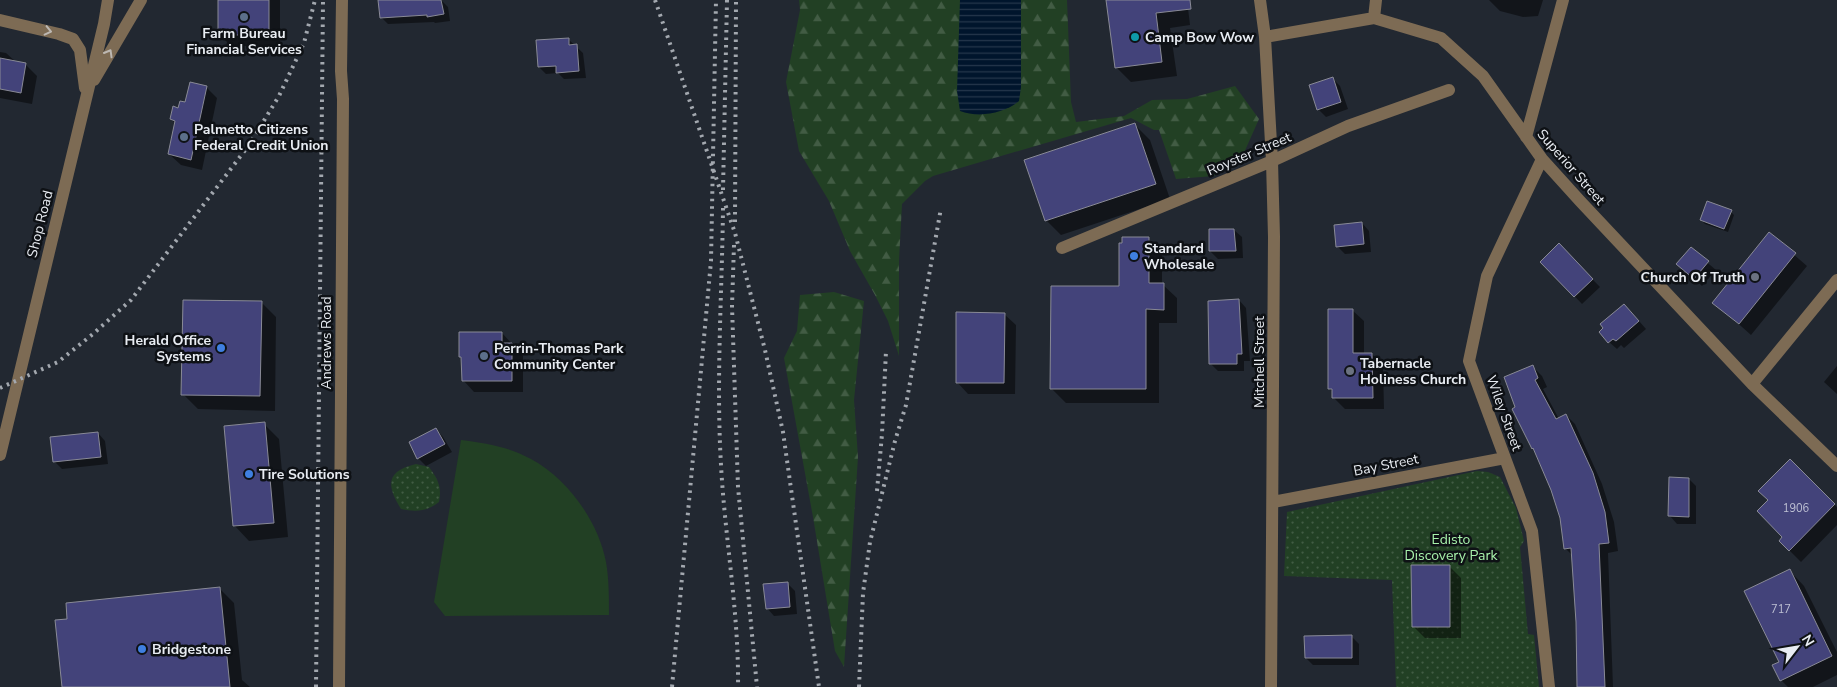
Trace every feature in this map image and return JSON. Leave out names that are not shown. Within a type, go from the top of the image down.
[{"type":"street","name":"Shop Road","points":[[0,455],[108,0]]},
{"type":"street","points":[[86,96],[141,0]]},
{"type":"street","name":"Andrews Road","points":[[339,687],[342,0]]},
{"type":"street","points":[[1260,0],[1265,37]]},
{"type":"street","points":[[1374,18],[1376,0]]},
{"type":"street","points":[[1526,137],[1563,0]]},
{"type":"street","name":"Superior Street","points":[[1265,37],[1374,18],[1441,38],[1483,76],[1542,159],[1752,384],[1837,466]]},
{"type":"street","points":[[0,20],[74,39],[80,50],[86,96]]},
{"type":"street","name":"Mitchell Street","points":[[1265,37],[1274,237],[1272,687]]},
{"type":"street","name":"Royster Street","points":[[1062,248],[1272,161],[1348,126],[1449,90]]},
{"type":"street","name":"Wiley Street","points":[[1542,159],[1487,276],[1469,361],[1532,531],[1549,687]]},
{"type":"street","points":[[1752,384],[1837,280]]},
{"type":"street","name":"Bay Street","points":[[1273,502],[1505,458]]},
{"type":"green space","points":[[799,0],[1067,0],[1071,102],[1076,122],[1124,116],[1152,100],[1187,99],[1235,86],[1259,119],[1243,155],[1214,176],[1176,179],[1159,130],[1154,130],[1131,118],[933,176],[925,181],[902,204],[899,261],[899,356],[888,321],[850,251],[829,201],[799,151],[786,82],[800,10]]},
{"type":"green space","points":[[834,292],[864,301],[854,400],[858,457],[844,667],[835,651],[784,358],[797,331],[800,295]]},
{"type":"green space","points":[[461,440],[497,446],[523,455],[545,467],[569,490],[589,517],[602,547],[608,575],[609,615],[445,616],[434,602]]},
{"type":"green space","points":[[416,464],[429,467],[435,475],[440,487],[439,502],[430,508],[421,510],[401,509],[393,493],[392,480],[399,471]]},
{"type":"green space","name":"Edisto Discovery Park","points":[[1477,471],[1488,472],[1500,477],[1516,508],[1524,541],[1520,547],[1528,634],[1534,635],[1539,687],[1396,687],[1392,580],[1284,576],[1287,512]]},
{"type":"water","points":[[960,0],[1021,0],[1021,87],[1019,101],[1006,109],[991,114],[975,114],[960,111],[957,91]]},
{"type":"building","name":"Farm Bureau Financial Services","points":[[218,0],[269,0],[269,35],[218,35]]},
{"type":"building","points":[[378,0],[441,0],[444,14],[427,17],[427,15],[380,18]]},
{"type":"building","name":"Camp Bow Wow","points":[[1106,0],[1190,0],[1191,9],[1156,13],[1162,62],[1115,68]]},
{"type":"building","points":[[569,38],[569,45],[577,44],[579,71],[556,73],[556,66],[538,67],[536,40]]},
{"type":"building","points":[[0,58],[26,63],[21,93],[0,89]]},
{"type":"building","points":[[1333,77],[1341,102],[1317,110],[1309,85]]},
{"type":"building","name":"Palmetto Citizens Federal Credit Union","points":[[190,82],[207,86],[191,160],[168,154],[175,121],[170,119],[173,106],[178,108],[180,101],[185,102]]},
{"type":"building","points":[[1135,123],[1156,184],[1045,221],[1024,160]]},
{"type":"building","points":[[1707,201],[1732,210],[1724,229],[1700,220]]},
{"type":"building","points":[[1362,222],[1364,244],[1336,247],[1334,225]]},
{"type":"building","points":[[1209,229],[1234,229],[1236,251],[1209,251]]},
{"type":"building","name":"Church Of Truth","points":[[1769,232],[1796,253],[1739,324],[1712,303]]},
{"type":"building","points":[[1122,237],[1149,237],[1149,283],[1164,283],[1164,310],[1146,309],[1146,389],[1050,389],[1051,286],[1119,286],[1119,243],[1122,243]]},
{"type":"building","points":[[1559,243],[1593,279],[1574,297],[1540,262]]},
{"type":"building","points":[[1691,247],[1709,261],[1694,279],[1676,264]]},
{"type":"building","points":[[1239,299],[1242,354],[1237,354],[1237,364],[1209,364],[1208,301]]},
{"type":"building","name":"Herald Office Systems","points":[[183,300],[262,301],[260,396],[181,395]]},
{"type":"building","points":[[1624,304],[1639,321],[1616,341],[1613,339],[1608,343],[1599,332],[1603,328],[1600,324]]},
{"type":"building","name":"Tabernacle Holiness Church","points":[[1328,309],[1353,309],[1353,353],[1372,353],[1373,398],[1332,398],[1332,389],[1328,389]]},
{"type":"building","points":[[956,312],[1005,313],[1004,383],[956,383]]},
{"type":"building","name":"Perrin-Thomas Park Community Center","points":[[459,332],[502,332],[502,343],[512,343],[512,381],[462,381],[461,357],[459,357]]},
{"type":"building","points":[[1533,365],[1538,378],[1535,380],[1556,419],[1566,414],[1593,473],[1605,512],[1609,543],[1599,544],[1605,687],[1577,687],[1576,622],[1571,548],[1564,549],[1560,518],[1551,490],[1533,448],[1512,409],[1515,407],[1504,377]]},
{"type":"building","name":"Tire Solutions","points":[[265,422],[274,523],[233,526],[224,426]]},
{"type":"building","points":[[436,428],[445,444],[417,459],[409,442]]},
{"type":"building","points":[[98,432],[101,457],[53,462],[50,437]]},
{"type":"building","points":[[1790,459],[1835,504],[1789,551],[1779,541],[1782,537],[1757,511],[1768,500],[1758,491]]},
{"type":"building","points":[[1669,477],[1689,478],[1689,517],[1668,516]]},
{"type":"building","points":[[1411,565],[1450,565],[1450,627],[1412,627]]},
{"type":"building","points":[[1790,569],[1832,656],[1780,681],[1772,665],[1779,662],[1744,591]]},
{"type":"building","points":[[788,582],[790,607],[766,609],[763,584]]},
{"type":"building","name":"Bridgestone","points":[[220,587],[230,687],[62,687],[55,620],[67,619],[66,603]]},
{"type":"building","points":[[1352,635],[1352,658],[1305,658],[1304,636]]},
{"type":"railway","points":[[0,388],[58,362],[131,300],[249,145],[279,96],[304,43],[315,0]]},
{"type":"railway","points":[[316,687],[323,0]]},
{"type":"railway","points":[[655,0],[735,233],[765,350],[783,432],[819,687]]},
{"type":"railway","points":[[672,687],[711,261],[716,0]]},
{"type":"railway","points":[[723,190],[727,0]]},
{"type":"railway","points":[[735,222],[736,0]]},
{"type":"railway","points":[[723,208],[719,369],[721,465],[734,604],[738,687]]},
{"type":"railway","points":[[859,687],[863,593],[870,542],[906,405],[941,208]]},
{"type":"railway","points":[[734,245],[732,306],[738,487],[757,687]]},
{"type":"railway","points":[[877,491],[886,351]]},
{"type":"place","name":"Farm Bureau Financial Services","points":[[244,17]]},
{"type":"place","name":"Camp Bow Wow","points":[[1135,37]]},
{"type":"place","name":"Palmetto Citizens Federal Credit Union","points":[[184,137]]},
{"type":"place","name":"Standard Wholesale","points":[[1134,256]]},
{"type":"place","name":"Church Of Truth","points":[[1755,277]]},
{"type":"place","name":"Herald Office Systems","points":[[221,348]]},
{"type":"place","name":"Perrin-Thomas Park Community Center","points":[[484,356]]},
{"type":"place","name":"Tabernacle Holiness Church","points":[[1350,371]]},
{"type":"place","name":"Tire Solutions","points":[[249,474]]},
{"type":"place","name":"Bridgestone","points":[[142,649]]}]
